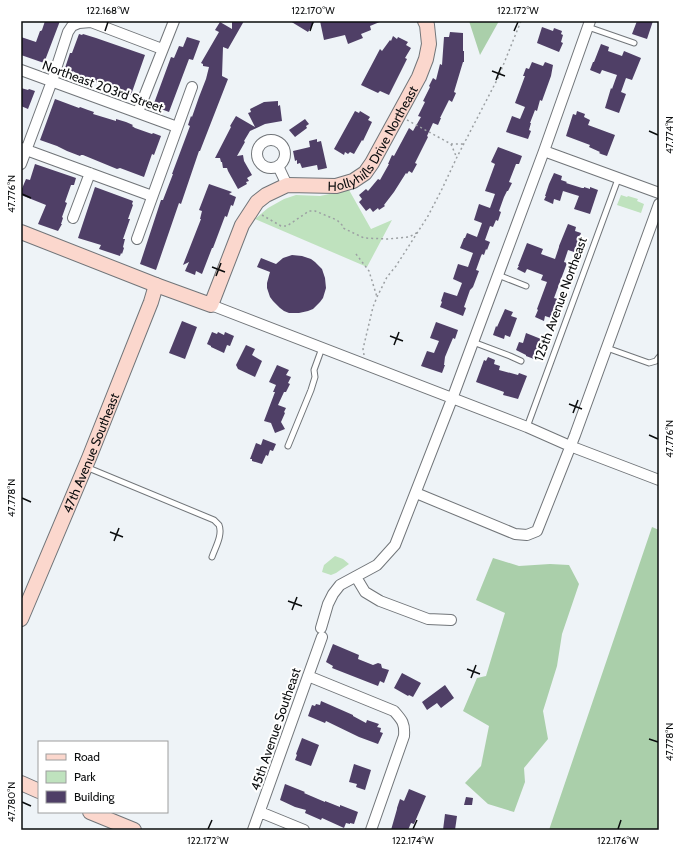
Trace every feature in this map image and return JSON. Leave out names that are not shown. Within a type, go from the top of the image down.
[{"type":"street","points":[[138,112],[174,21]]},
{"type":"street","name":"Hollyhills Drive Northeast","points":[[211,305],[242,225],[257,202],[266,195],[287,186],[336,186],[352,181],[364,174],[372,163],[419,77],[426,60],[429,44],[427,25],[425,21]]},
{"type":"street","points":[[21,164],[24,149],[52,81],[68,32],[72,26],[78,22],[91,22],[162,49]]},
{"type":"street","name":"45th Avenue Southeast","points":[[253,830],[308,676],[322,632],[328,604],[340,585],[377,565],[395,545],[452,399],[544,151],[589,24]]},
{"type":"street","name":"Northeast 203rd Street","points":[[21,70],[177,127]]},
{"type":"street","points":[[137,239],[192,87]]},
{"type":"street","points":[[24,149],[152,196]]},
{"type":"street","points":[[544,151],[659,193]]},
{"type":"street","points":[[278,166],[287,186]]},
{"type":"street","points":[[73,218],[90,173]]},
{"type":"street","points":[[416,494],[515,534],[527,535],[537,530],[607,348],[659,204]]},
{"type":"street","points":[[21,232],[659,480]]},
{"type":"street","name":"47th Avenue Southeast","points":[[21,619],[85,467],[151,302],[156,285]]},
{"type":"street","points":[[356,577],[365,592],[380,601],[428,620],[451,620]]},
{"type":"street","points":[[308,676],[394,711],[402,720],[405,727],[404,736],[371,830]]},
{"type":"street","points":[[21,783],[38,791]]},
{"type":"street","points":[[260,812],[304,830]]},
{"type":"street","points":[[92,813],[134,830]]},
{"type":"lane","points":[[589,24],[634,43]]},
{"type":"lane","name":"125th Avenue Northeast","points":[[527,428],[618,178]]},
{"type":"lane","points":[[498,275],[526,286]]},
{"type":"lane","points":[[473,342],[521,361]]},
{"type":"lane","points":[[288,446],[311,390],[314,370],[322,348]]},
{"type":"lane","points":[[607,348],[649,363],[656,361],[659,357]]},
{"type":"lane","points":[[85,467],[214,520],[219,524],[220,536],[212,557]]},
{"type":"path","points":[[364,359],[363,349],[377,297],[388,277],[418,232],[442,189],[463,144],[498,78],[522,21]]},
{"type":"path","points":[[398,115],[452,144],[463,144]]},
{"type":"path","points":[[452,144],[457,157]]},
{"type":"path","points":[[252,209],[281,226],[287,226],[314,211],[337,220],[343,228],[364,238],[387,239],[408,237],[418,232]]},
{"type":"path","points":[[356,254],[369,272],[377,297]]},
{"type":"green space","points":[[469,21],[499,21],[480,55]]},
{"type":"green space","points":[[349,190],[371,229],[392,220],[367,267],[255,219],[268,208],[284,199],[296,195],[320,196]]},
{"type":"green space","points":[[621,195],[638,199],[637,201],[644,204],[641,213],[617,205]]},
{"type":"green space","points":[[652,527],[659,530],[659,830],[549,830]]},
{"type":"green space","points":[[335,556],[343,559],[349,564],[331,575],[322,572],[324,565]]},
{"type":"green space","points":[[493,558],[519,566],[550,564],[569,565],[579,584],[562,634],[557,666],[543,711],[548,739],[524,768],[525,782],[514,812],[488,804],[465,783],[481,766],[489,726],[463,711],[477,678],[486,676],[505,613],[476,600]]},
{"type":"building","points":[[45,21],[60,21],[44,63],[21,55],[21,37],[36,42]]},
{"type":"building","points":[[232,21],[244,21],[228,49],[223,47],[222,76],[228,79],[199,151],[181,204],[179,203],[156,270],[140,264],[161,200],[163,200],[173,174],[190,126],[188,125],[191,116],[192,117],[206,79],[209,67],[203,66],[201,63],[219,32],[215,30],[220,22],[232,29]]},
{"type":"building","points":[[290,21],[315,21],[308,32]]},
{"type":"building","points":[[320,21],[382,21],[370,26],[371,30],[361,34],[363,38],[348,44],[345,35],[324,40]]},
{"type":"building","points":[[637,21],[653,21],[647,39],[632,34]]},
{"type":"building","points":[[542,27],[553,31],[554,28],[562,31],[561,34],[563,35],[561,42],[563,43],[559,52],[537,43]]},
{"type":"building","points":[[450,32],[463,33],[464,51],[464,62],[454,92],[456,93],[452,102],[449,100],[438,125],[433,123],[412,173],[409,171],[407,174],[406,173],[384,205],[385,206],[379,210],[378,208],[373,212],[370,208],[366,211],[359,202],[362,199],[359,195],[366,189],[368,191],[378,179],[380,180],[392,155],[394,156],[409,128],[413,131],[421,117],[418,116],[425,102],[423,101],[430,87],[429,86],[433,78],[436,80],[440,64],[442,65],[444,37],[449,37]]},
{"type":"building","points":[[79,34],[96,38],[145,55],[131,95],[84,79],[73,71],[73,73],[69,73],[64,71],[70,53],[72,53]]},
{"type":"building","points":[[393,36],[397,39],[398,37],[408,42],[406,45],[411,48],[389,95],[380,91],[378,93],[361,85],[380,49],[382,51],[390,40],[391,41]]},
{"type":"building","points":[[187,37],[200,41],[193,60],[189,59],[169,112],[153,106],[171,57],[174,58],[179,46],[183,47]]},
{"type":"building","points":[[601,44],[609,47],[608,51],[622,56],[624,51],[641,58],[632,80],[626,78],[621,92],[626,94],[619,113],[605,108],[617,75],[602,70],[600,74],[590,70]]},
{"type":"building","points":[[532,62],[543,66],[545,62],[553,65],[551,76],[542,101],[540,100],[537,111],[535,110],[530,123],[529,130],[531,131],[528,139],[506,132],[512,116],[520,119],[525,107],[515,103],[525,76],[523,76],[526,68],[529,69]]},
{"type":"building","points":[[21,88],[35,91],[28,109],[21,106]]},
{"type":"building","points":[[55,99],[94,112],[93,114],[116,121],[116,119],[126,122],[133,125],[132,126],[135,128],[161,136],[154,155],[152,154],[144,177],[120,168],[117,169],[83,155],[80,156],[40,140]]},
{"type":"building","points":[[278,101],[282,121],[265,124],[250,131],[237,156],[243,155],[244,161],[252,175],[247,178],[249,181],[246,182],[247,184],[238,189],[227,168],[223,168],[220,158],[215,158],[236,116],[255,127],[248,113],[251,112],[250,109],[264,102]]},
{"type":"building","points":[[355,111],[359,113],[360,111],[370,117],[368,120],[372,122],[363,141],[362,140],[354,154],[350,152],[348,154],[345,152],[344,155],[334,149]]},
{"type":"building","points":[[577,111],[585,114],[584,117],[590,120],[588,125],[615,135],[607,156],[589,147],[590,145],[566,136],[573,114],[576,115]]},
{"type":"building","points":[[305,119],[309,124],[306,126],[307,128],[295,137],[289,130]]},
{"type":"building","points":[[317,139],[317,142],[321,141],[327,168],[318,170],[317,165],[302,168],[300,163],[297,164],[297,160],[295,161],[293,151],[310,147],[309,141]]},
{"type":"building","points":[[498,147],[522,156],[519,164],[516,164],[509,182],[512,183],[504,197],[499,211],[501,212],[498,221],[496,220],[493,227],[490,226],[485,240],[490,242],[484,255],[482,254],[481,256],[476,270],[479,271],[473,287],[470,290],[464,307],[466,308],[463,316],[440,307],[441,301],[444,292],[457,296],[462,283],[453,279],[458,264],[468,267],[473,253],[460,248],[467,233],[477,237],[482,223],[474,220],[479,204],[490,208],[495,194],[485,191],[495,164],[491,162]]},
{"type":"building","points":[[35,164],[76,178],[74,185],[71,185],[65,202],[67,203],[62,217],[62,224],[58,231],[38,224],[46,205],[21,195],[26,179],[30,180]]},
{"type":"building","points":[[554,173],[562,176],[561,180],[567,182],[566,183],[582,188],[584,187],[590,189],[590,187],[598,190],[590,214],[574,209],[579,196],[563,191],[560,201],[554,199],[553,204],[544,200]]},
{"type":"building","points":[[209,184],[232,192],[229,194],[236,197],[233,206],[231,205],[227,217],[225,216],[202,274],[196,271],[195,275],[185,271],[189,262],[183,265],[201,219],[202,211],[199,210]]},
{"type":"building","points":[[95,187],[133,201],[128,219],[130,219],[123,239],[125,239],[124,248],[120,256],[99,249],[101,245],[78,238]]},
{"type":"building","points":[[568,224],[576,227],[575,231],[581,233],[574,252],[568,250],[564,262],[567,263],[554,298],[558,299],[551,318],[545,316],[544,321],[535,317],[547,282],[541,280],[543,275],[527,269],[525,273],[517,269],[527,243],[543,249],[541,254],[555,259]]},
{"type":"building","points":[[292,255],[311,259],[322,269],[325,278],[326,288],[323,298],[313,309],[299,313],[289,313],[284,311],[273,301],[267,288],[270,272],[257,267],[261,258],[276,264],[283,258]]},
{"type":"building","points":[[505,309],[513,312],[511,316],[517,318],[510,337],[505,335],[504,339],[493,335]]},
{"type":"building","points":[[182,321],[197,327],[185,359],[169,353]]},
{"type":"building","points":[[436,322],[458,330],[455,339],[453,338],[445,357],[445,365],[442,373],[421,366],[427,351],[434,353],[439,341],[430,338]]},
{"type":"building","points":[[212,332],[217,334],[218,332],[224,335],[225,332],[234,336],[230,346],[227,345],[224,353],[207,344]]},
{"type":"building","points":[[526,333],[541,339],[534,359],[516,350],[519,342],[523,343]]},
{"type":"building","points":[[246,345],[255,349],[252,355],[262,361],[255,377],[238,369],[236,365]]},
{"type":"building","points":[[488,357],[495,360],[494,364],[500,366],[499,370],[518,375],[519,373],[527,376],[518,399],[503,395],[504,392],[476,382],[484,360],[486,361]]},
{"type":"building","points":[[277,365],[289,370],[286,375],[291,377],[288,383],[290,384],[286,392],[284,392],[278,405],[286,408],[281,422],[285,429],[275,433],[271,423],[264,421],[275,392],[273,392],[276,385],[269,382]]},
{"type":"building","points":[[263,439],[276,444],[273,451],[270,450],[268,456],[266,455],[262,464],[250,459],[256,443],[261,445]]},
{"type":"building","points":[[333,644],[359,655],[358,659],[373,665],[378,663],[381,664],[382,668],[389,670],[384,683],[380,681],[378,686],[332,668],[333,666],[326,662]]},
{"type":"building","points":[[402,673],[421,683],[413,697],[408,696],[394,688]]},
{"type":"building","points":[[445,685],[454,698],[441,708],[437,703],[427,710],[422,702]]},
{"type":"building","points":[[321,701],[353,715],[366,723],[367,720],[379,724],[377,727],[381,728],[380,732],[383,733],[378,744],[359,737],[326,721],[325,723],[308,716],[312,705],[320,705]]},
{"type":"building","points":[[302,738],[319,745],[311,766],[295,760]]},
{"type":"building","points":[[354,764],[371,770],[365,790],[356,787],[357,784],[349,782]]},
{"type":"building","points":[[285,784],[325,802],[340,807],[340,805],[358,812],[354,824],[346,823],[344,828],[322,818],[321,820],[305,813],[306,810],[280,800]]},
{"type":"building","points":[[409,789],[426,796],[414,824],[411,823],[408,830],[391,830],[400,799],[404,801]]},
{"type":"building","points":[[466,797],[473,798],[472,805],[464,805]]},
{"type":"building","points":[[445,814],[457,816],[455,830],[443,830]]}]
